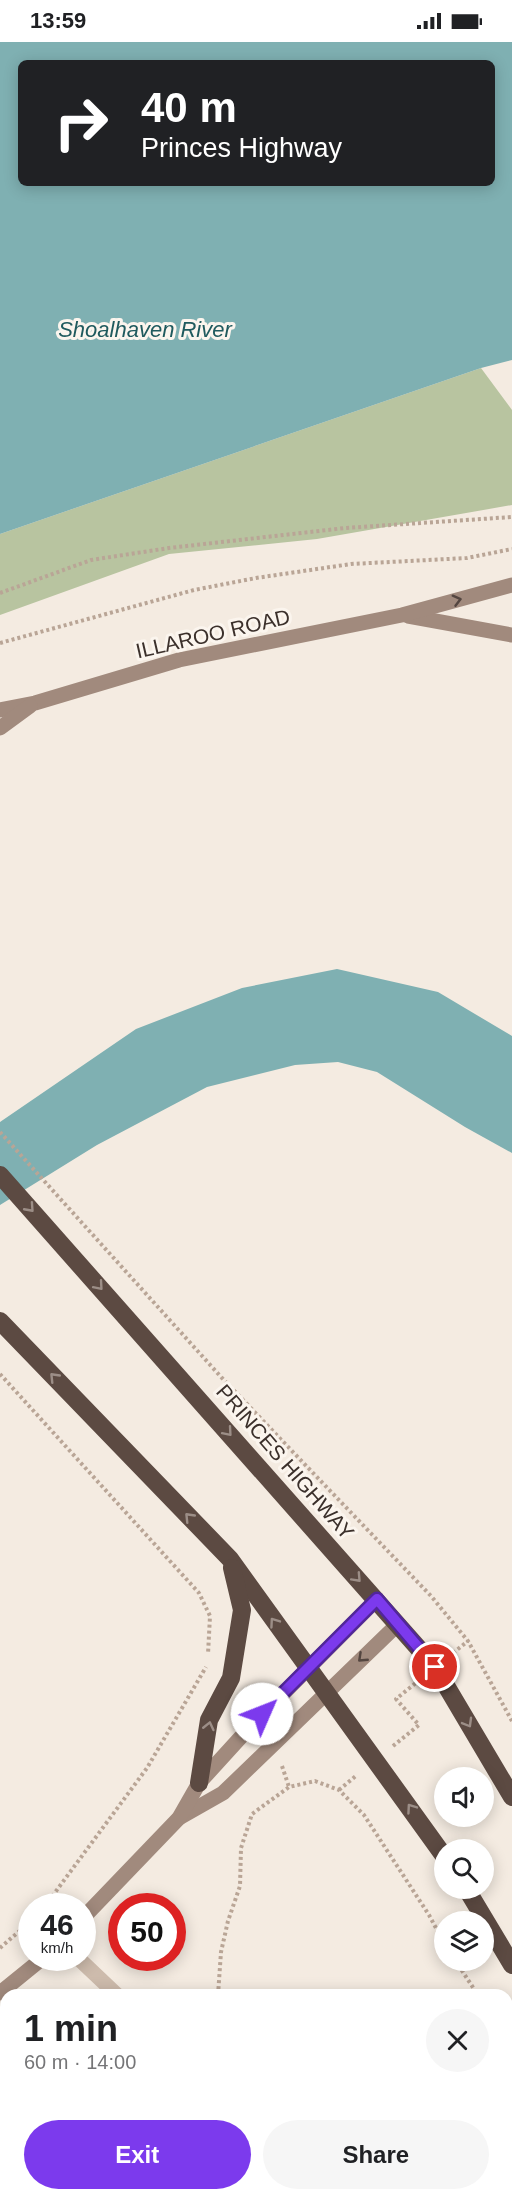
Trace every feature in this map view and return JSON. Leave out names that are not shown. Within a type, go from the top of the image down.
[{"type":"highway","name":"PRINCES HIGHWAY","points":[[0,1175],[435,1667],[512,1797]]},
{"type":"highway","points":[[0,1321],[230,1559],[308,1669],[377,1759],[434,1842]]},
{"type":"highway","points":[[199,1783],[209,1720],[231,1678],[242,1610],[230,1559]]},
{"type":"highway","points":[[473,1899],[512,1965]]},
{"type":"main road","name":"ILLAROO ROAD","points":[[0,710],[35,703],[179,660],[402,615],[512,585]]},
{"type":"main road","name":"ILLAROO ROAD","points":[[402,615],[512,635]]},
{"type":"main road","name":"ILLAROO ROAD","points":[[0,728],[35,703]]},
{"type":"main road","points":[[96,1904],[179,1818],[199,1783],[262,1714],[377,1599]]},
{"type":"main road","points":[[179,1818],[223,1793],[275,1746],[398,1624]]},
{"type":"main road","points":[[5,1989],[27,1971]]},
{"type":"street","points":[[92,1971],[111,1989]]},
{"type":"path","points":[[0,593],[91,560],[169,548],[345,528],[512,517]]},
{"type":"path","points":[[0,643],[194,590],[256,578],[351,564],[467,558],[512,549]]},
{"type":"path","points":[[0,1132],[222,1377],[431,1596],[468,1641],[512,1721]]},
{"type":"path","points":[[0,1374],[199,1593],[210,1616],[207,1665],[147,1768],[55,1893]]},
{"type":"path","points":[[339,1790],[419,1725],[396,1699],[468,1641]]},
{"type":"path","points":[[218,1989],[221,1952],[228,1921],[240,1886],[241,1848],[252,1814],[289,1787],[315,1781],[339,1790],[364,1815],[434,1925]]},
{"type":"path","points":[[0,1948],[18,1932]]},
{"type":"path","points":[[462,1971],[474,1989]]},
{"type":"green space","points":[[481,368],[512,410],[512,505],[317,539],[169,554],[0,615],[0,534]]},
{"type":"water","name":"Shoalhaven River","points":[[0,42],[512,42],[512,360],[481,368],[0,534]]},
{"type":"water","points":[[337,969],[438,992],[512,1036],[512,1153],[465,1127],[377,1072],[338,1062],[295,1065],[207,1087],[97,1145],[0,1205],[0,1122],[136,1029],[242,988]]},
{"type":"route","points":[[262,1714],[377,1599],[435,1667]]}]
